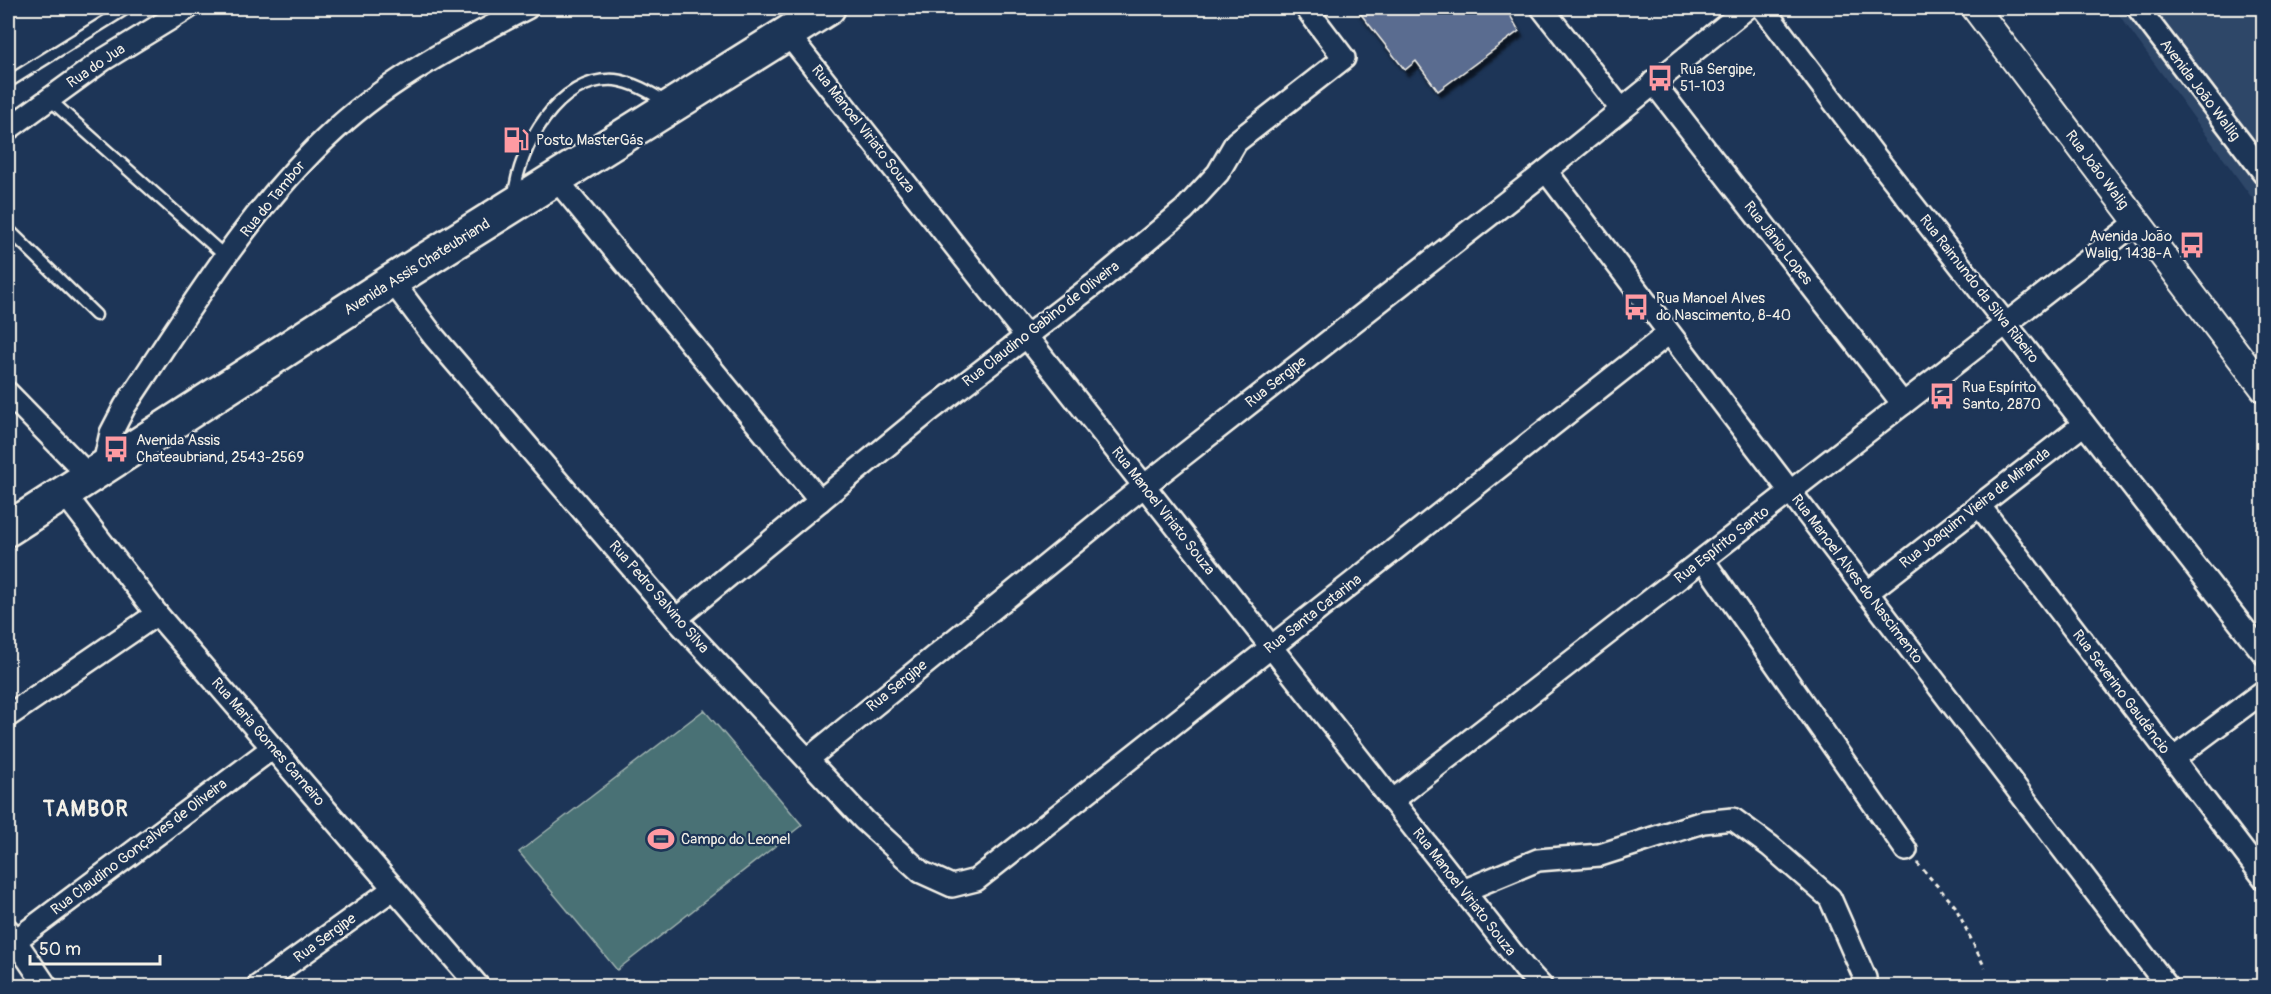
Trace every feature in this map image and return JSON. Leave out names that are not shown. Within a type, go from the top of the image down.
[{"type":"main road","name":"Avenida Assis Chateubriand","points":[[8,529],[392,281],[513,208],[828,8]]},
{"type":"street","name":"Rua do Jua","points":[[8,129],[103,60],[188,8]]},
{"type":"street","name":"Rua do Tambor","points":[[86,479],[124,406],[226,257],[283,184],[337,128],[417,69],[526,8]]},
{"type":"street","name":"Rua Claudino Gabino de Oliveira","points":[[676,619],[1184,210],[1218,173],[1236,142],[1344,58],[1306,8]]},
{"type":"street","points":[[1542,8],[1621,109]]},
{"type":"street","name":"Rua Sergipe","points":[[808,759],[1144,486],[1546,171],[1747,8]]},
{"type":"street","name":"Rua Raimundo da Silva Ribeiro","points":[[1763,8],[1874,155],[2007,322],[2264,654]]},
{"type":"street","name":"Rua João Walig","points":[[1975,8],[2264,389]]},
{"type":"street","name":"Avenida João Wallig","points":[[2138,8],[2264,173]]},
{"type":"street","name":"Rua Manoel Viriato Souza","points":[[787,33],[1541,987]]},
{"type":"street","name":"Rua Jânio Lopes","points":[[1653,82],[1904,404]]},
{"type":"street","name":"Rua Manoel Alves do Nascimento","points":[[1546,171],[2167,987]]},
{"type":"street","points":[[556,180],[820,501]]},
{"type":"street","name":"Rua Espírito Santo","points":[[1392,801],[2137,222]]},
{"type":"street","name":"Rua Pedro Salvino Silva","points":[[392,281],[434,337],[676,619],[864,820],[921,872],[952,886]]},
{"type":"street","name":"Rua Santa Catarina","points":[[952,886],[976,880],[1669,333]]},
{"type":"street","name":"Rua Maria Gomes Carneiro","points":[[8,393],[86,479],[157,614],[478,987]]},
{"type":"street","name":"Rua Joaquim Vieira de Miranda","points":[[1868,593],[2084,424]]},
{"type":"street","name":"Rua Severino Gaudêncio","points":[[1979,505],[2264,878]]},
{"type":"street","points":[[1703,560],[1906,850]]},
{"type":"street","points":[[8,716],[157,614]]},
{"type":"street","points":[[2173,759],[2264,691]]},
{"type":"street","name":"Rua Claudino Gonçalves de Oliveira","points":[[10,939],[271,749]]},
{"type":"street","points":[[1463,891],[1538,860],[1600,855],[1703,822],[1733,819],[1770,846],[1830,898],[1865,978],[1861,987]]},
{"type":"street","name":"Rua Sergipe","points":[[258,987],[393,889]]},
{"type":"street","points":[[10,939],[46,987]]},
{"type":"lane","points":[[8,82],[127,8]]},
{"type":"lane","points":[[513,208],[520,164],[530,140],[559,104],[581,88],[595,81],[617,80],[646,90],[672,106]]},
{"type":"lane","points":[[49,99],[226,257]]},
{"type":"lane","points":[[8,229],[96,315]]},
{"type":"path","points":[[1906,850],[1955,906],[1985,968]]},
{"type":"shaded area","points":[[2114,8],[2263,8],[2263,213]]},
{"type":"green space","name":"Campo do Leonel","points":[[704,710],[802,825],[617,970],[519,852]]},
{"type":"building","points":[[1356,8],[1506,8],[1519,31],[1438,91],[1416,61],[1405,70]]},
{"type":"place","name":"Rua Sergipe, 51-103","points":[[1660,78]]},
{"type":"place","name":"Posto MasterGás","points":[[516,140]]},
{"type":"place","name":"Avenida João Walig, 1438-A","points":[[2192,245]]},
{"type":"place","name":"Rua Manoel Alves do Nascimento, 8-40","points":[[1636,307]]},
{"type":"place","name":"Rua Espírito Santo, 2870","points":[[1942,396]]},
{"type":"place","name":"Avenida Assis Chateaubriand, 2543-2569","points":[[116,449]]},
{"type":"place","name":"Campo do Leonel","points":[[661,839]]},
{"type":"district","name":"TAMBOR","points":[[86,809]]}]
